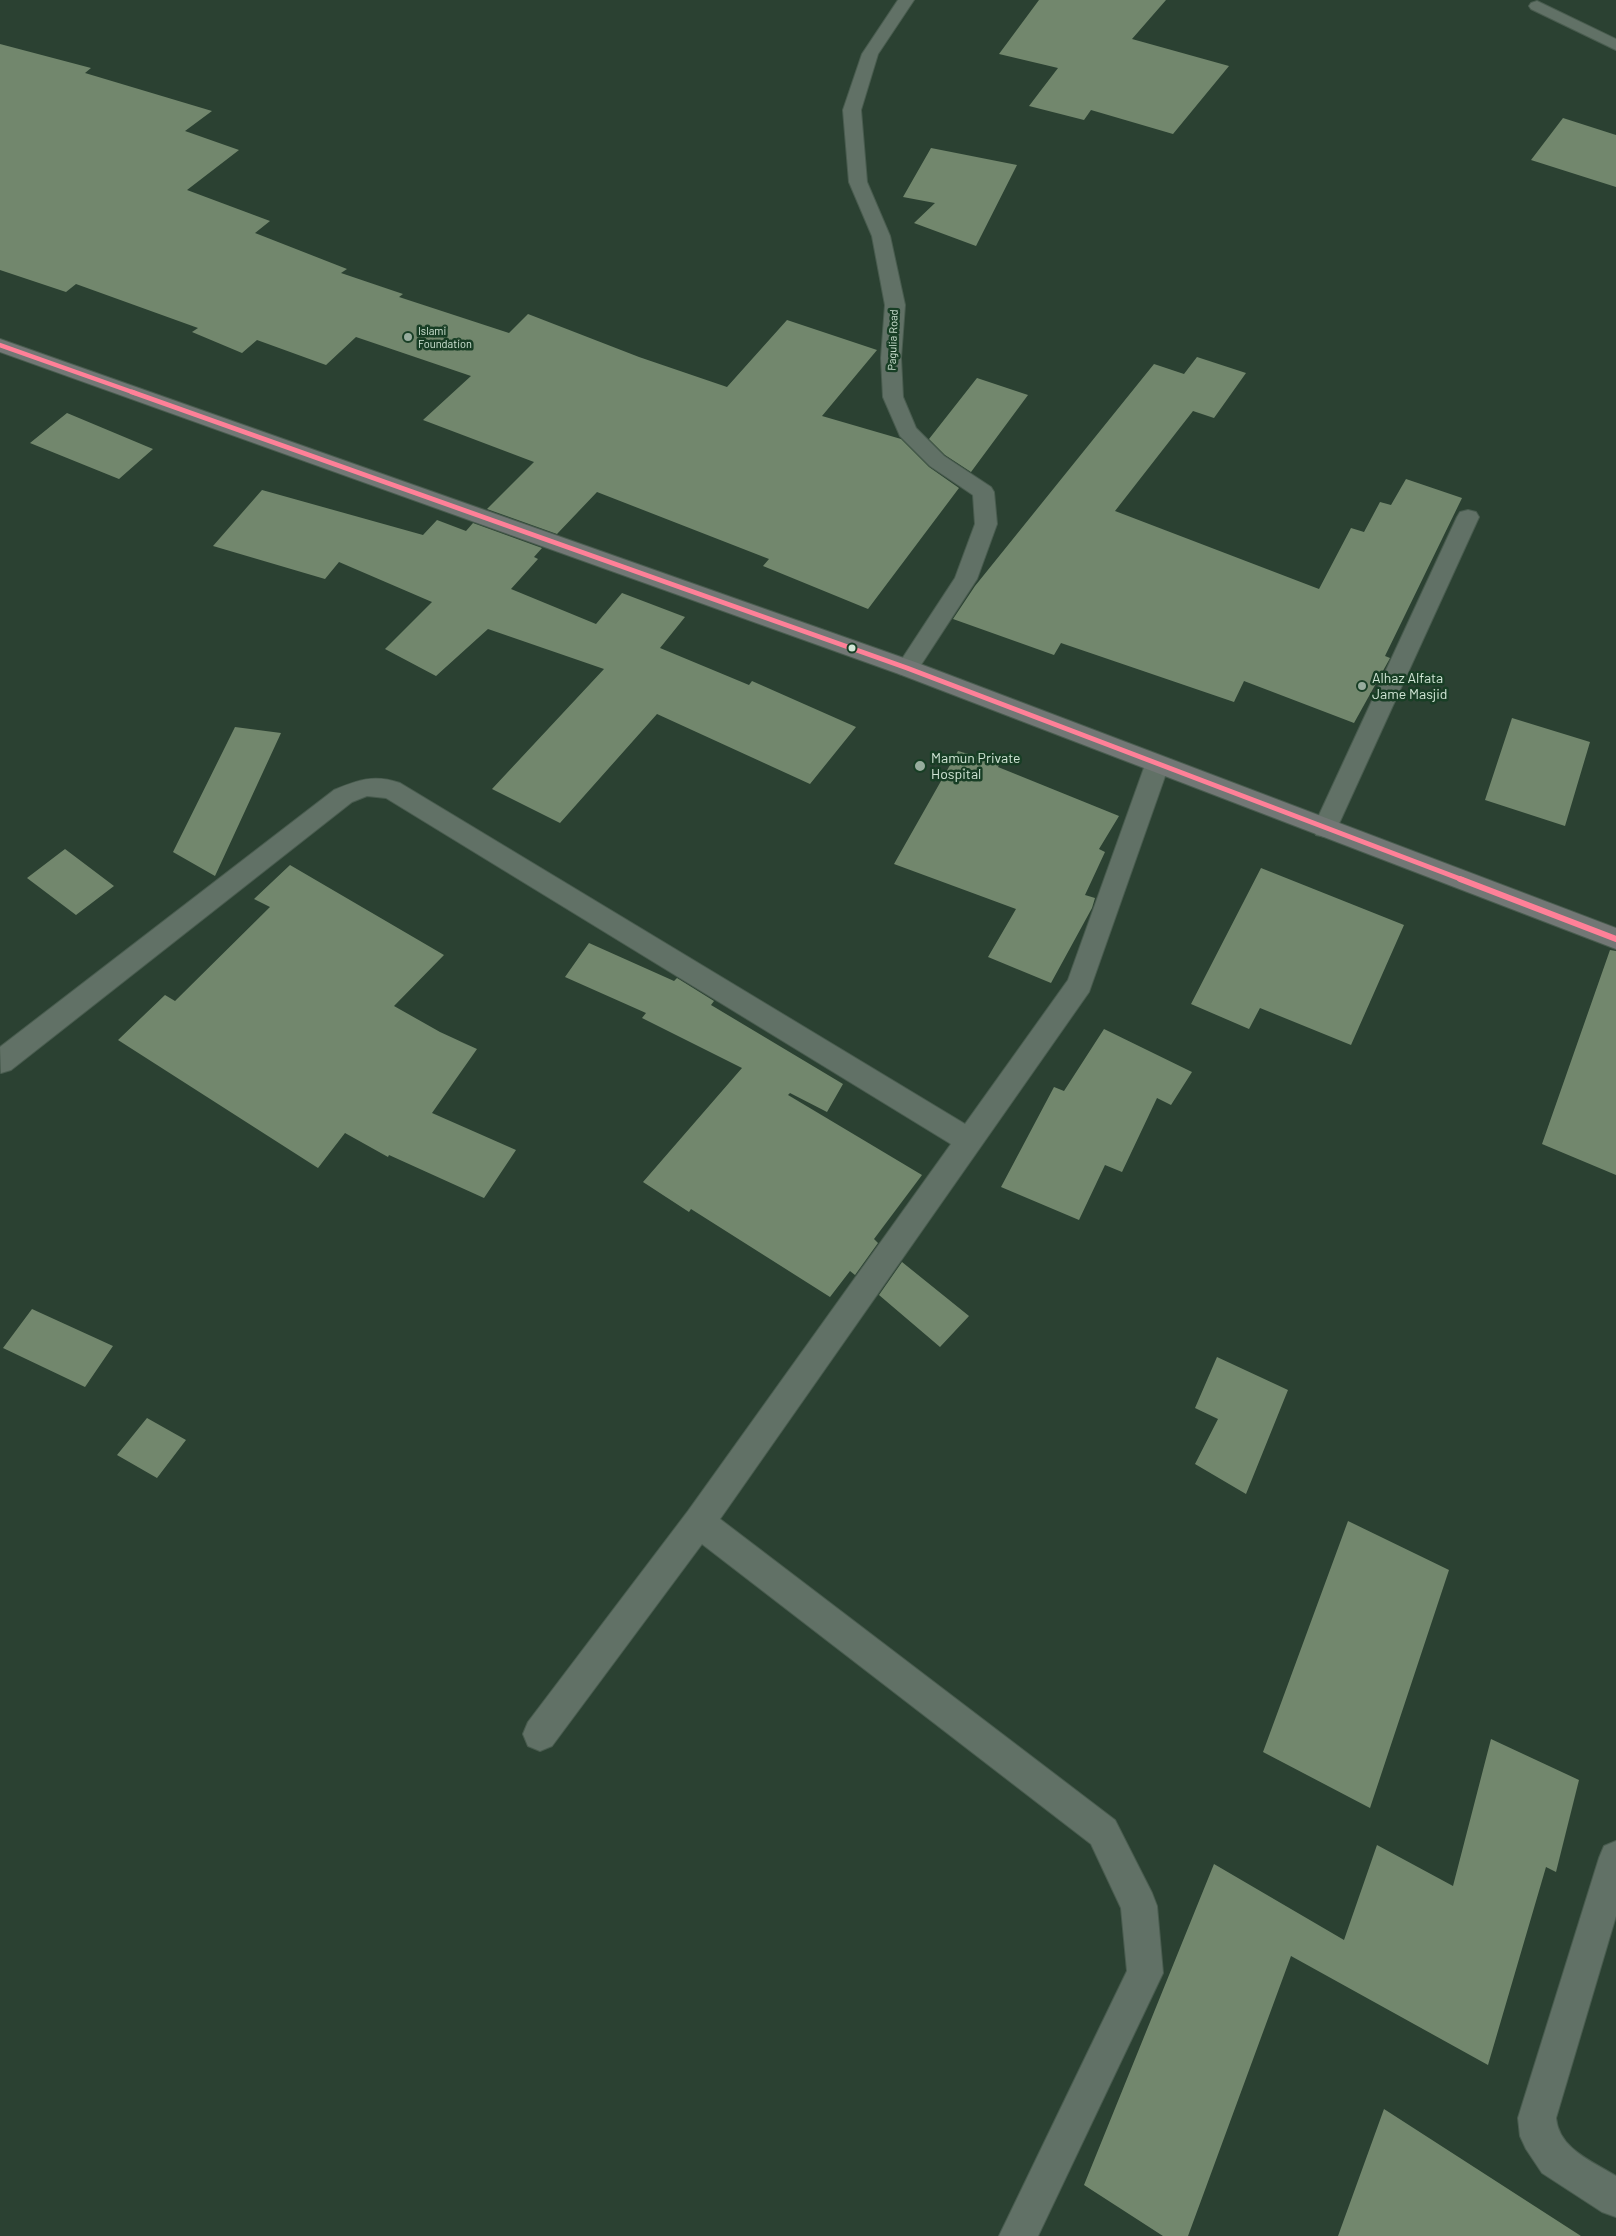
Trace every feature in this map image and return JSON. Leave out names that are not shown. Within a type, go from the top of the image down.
[{"type":"highway","points":[[0,345],[907,668],[1616,939]]},
{"type":"street","name":"Pagulia Road","points":[[906,0],[870,54],[852,110],[858,182],[881,236],[895,305],[891,358],[894,397],[906,430],[937,461],[983,492],[986,524],[966,579],[907,668]]},
{"type":"street","points":[[1537,6],[1616,45]]},
{"type":"street","points":[[1324,828],[1468,517]]},
{"type":"street","points":[[540,1734],[699,1522],[1080,984],[1157,765]]},
{"type":"street","points":[[1,1062],[343,796],[365,787],[391,789],[969,1140]]},
{"type":"street","points":[[699,1522],[1103,1832],[1139,1906],[1145,1973],[1018,2236]]},
{"type":"street","points":[[1616,1858],[1537,2118],[1539,2136],[1555,2160],[1616,2198]]},
{"type":"building","points":[[1039,0],[1166,0],[1132,39],[1229,66],[1173,134],[1091,110],[1084,120],[1029,106],[1058,68],[999,54]]},
{"type":"building","points":[[0,44],[91,68],[85,73],[212,111],[185,131],[239,150],[187,190],[270,221],[255,233],[347,269],[341,273],[403,294],[399,297],[509,333],[528,314],[639,357],[727,387],[787,320],[877,350],[822,416],[901,439],[929,467],[959,488],[868,609],[763,566],[769,559],[597,492],[557,534],[487,509],[534,462],[423,420],[471,376],[356,337],[326,365],[257,340],[242,353],[192,332],[198,328],[76,284],[66,292],[0,270]]},
{"type":"building","points":[[1563,118],[1616,135],[1616,187],[1531,160]]},
{"type":"building","points":[[931,148],[1017,165],[976,246],[914,223],[935,203],[903,197]]},
{"type":"building","points":[[1197,357],[1246,373],[1214,418],[1193,411],[1115,511],[1319,589],[1351,528],[1364,532],[1380,502],[1391,505],[1406,479],[1462,498],[1385,656],[1390,658],[1354,723],[1244,681],[1234,702],[1061,643],[1054,655],[953,619],[975,586],[1154,364],[1184,374]]},
{"type":"building","points":[[977,378],[1028,395],[971,472],[945,455],[929,439]]},
{"type":"building","points":[[67,413],[153,449],[119,479],[30,443]]},
{"type":"building","points":[[262,490],[423,535],[437,520],[466,531],[473,523],[542,548],[534,557],[538,559],[511,589],[596,624],[622,593],[685,617],[660,648],[749,685],[752,681],[856,727],[810,784],[657,714],[560,823],[492,789],[604,669],[488,629],[436,676],[385,649],[432,602],[339,562],[325,579],[213,546]]},
{"type":"building","points":[[1512,718],[1590,742],[1565,826],[1485,800]]},
{"type":"building","points":[[235,727],[281,733],[215,876],[173,852]]},
{"type":"building","points":[[958,751],[1000,763],[998,767],[1119,816],[1099,849],[1105,852],[1085,895],[1095,898],[1092,908],[1051,983],[988,957],[1016,909],[894,864]]},
{"type":"building","points":[[65,849],[114,886],[76,915],[27,878]]},
{"type":"building","points":[[290,865],[444,955],[394,1006],[440,1032],[477,1049],[432,1113],[516,1150],[484,1198],[389,1155],[388,1157],[345,1133],[318,1168],[118,1040],[165,995],[175,1001],[270,907],[254,899]]},
{"type":"building","points":[[1261,868],[1404,925],[1351,1045],[1260,1008],[1249,1029],[1191,1004]]},
{"type":"building","points":[[589,943],[674,981],[677,978],[714,1001],[711,1005],[843,1084],[827,1112],[790,1093],[788,1095],[922,1175],[874,1239],[878,1243],[855,1275],[850,1271],[830,1297],[691,1209],[689,1212],[643,1182],[742,1068],[642,1018],[646,1013],[565,977]]},
{"type":"building","points":[[1610,950],[1616,951],[1616,1175],[1542,1144]]},
{"type":"building","points":[[1104,1029],[1192,1072],[1171,1105],[1157,1098],[1122,1172],[1105,1165],[1079,1220],[1001,1187],[1054,1087],[1064,1091]]},
{"type":"building","points":[[902,1262],[969,1316],[940,1347],[879,1295]]},
{"type":"building","points":[[32,1309],[113,1346],[85,1387],[3,1348]]},
{"type":"building","points":[[1217,1357],[1288,1390],[1246,1494],[1195,1464],[1218,1419],[1195,1408]]},
{"type":"building","points":[[147,1418],[186,1440],[157,1478],[117,1455]]},
{"type":"building","points":[[1348,1521],[1449,1570],[1370,1808],[1263,1752]]},
{"type":"building","points":[[1491,1739],[1579,1780],[1556,1872],[1546,1867],[1488,2065],[1291,1956],[1188,2236],[1163,2236],[1084,2185],[1214,1864],[1344,1940],[1377,1845],[1453,1886]]},
{"type":"building","points":[[1384,2109],[1581,2236],[1338,2236]]},
{"type":"transit line","points":[[0,345],[907,668],[1616,939]]},
{"type":"place","name":"Islami Foundation","points":[[408,337]]},
{"type":"place","name":"Alhaz Alfata Jame Masjid","points":[[1362,686]]},
{"type":"place","name":"Mamun Private Hospital","points":[[920,766]]}]
